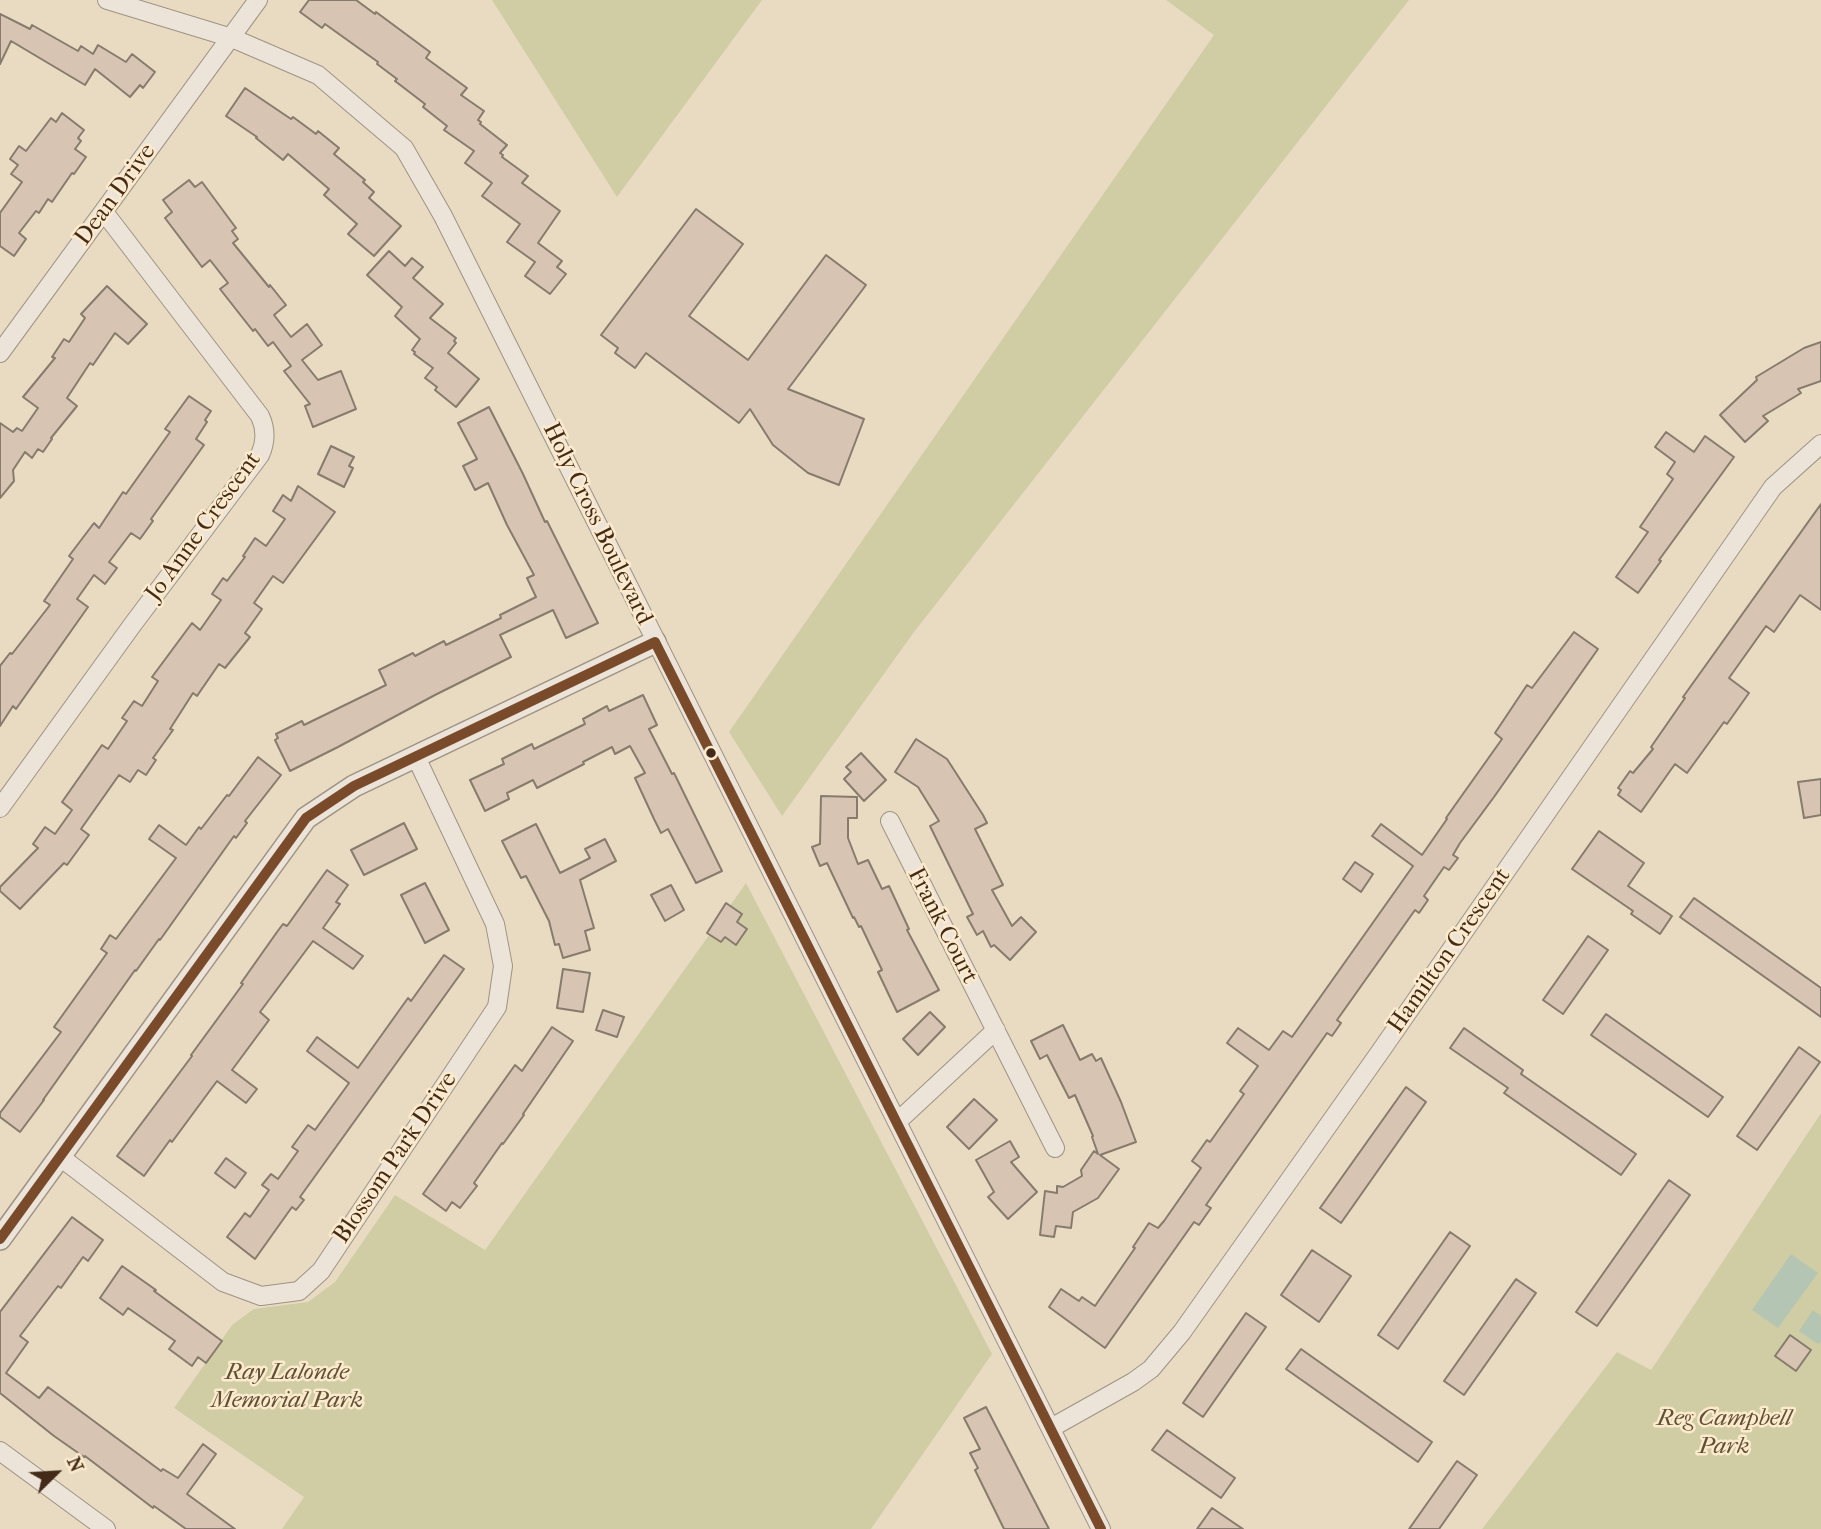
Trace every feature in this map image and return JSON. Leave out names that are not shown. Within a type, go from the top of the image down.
[{"type":"street","name":"Holy Cross Boulevard","points":[[107,0],[232,38],[318,75],[404,148],[443,216],[1101,1529]]},
{"type":"street","name":"Dean Drive","points":[[0,353],[258,0]]},
{"type":"street","name":"Jo Anne Crescent","points":[[0,808],[260,455],[264,445],[265,432],[260,416],[104,212]]},
{"type":"street","name":"Hamilton Crescent","points":[[1051,1428],[1151,1369],[1182,1332],[1773,487],[1821,444]]},
{"type":"street","points":[[0,1239],[306,818],[354,786],[655,642]]},
{"type":"street","name":"Blossom Park Drive","points":[[59,1156],[223,1282],[261,1296],[299,1291],[321,1270],[497,1007],[503,966],[495,924],[416,757]]},
{"type":"street","name":"Frank Court","points":[[890,821],[1055,1148]]},
{"type":"street","points":[[897,1122],[996,1030]]},
{"type":"street","points":[[0,1451],[106,1529]]},
{"type":"green space","points":[[492,0],[762,0],[617,197]]},
{"type":"green space","points":[[1166,0],[1409,0],[914,632],[782,816],[729,732],[1214,35]]},
{"type":"green space","name":"Ray Lalonde Memorial Park","points":[[746,883],[992,1354],[871,1529],[282,1529],[304,1497],[174,1408],[232,1325],[254,1309],[308,1302],[335,1282],[395,1195],[485,1250]]},
{"type":"green space","name":"Reg Campbell Park","points":[[1821,1113],[1821,1529],[1482,1529],[1617,1352],[1651,1370]]},
{"type":"shaded area","points":[[1791,1254],[1818,1273],[1778,1328],[1752,1310]]},
{"type":"shaded area","points":[[1813,1310],[1821,1316],[1821,1341],[1818,1344],[1799,1331]]},
{"type":"building","points":[[309,0],[356,0],[430,52],[426,58],[467,88],[461,95],[484,111],[478,120],[480,124],[507,145],[500,153],[502,157],[528,176],[522,183],[560,211],[538,243],[562,261],[557,267],[566,274],[550,294],[525,276],[535,262],[507,242],[520,224],[482,196],[492,183],[465,163],[474,151],[444,130],[447,126],[423,107],[425,104],[395,81],[397,79],[377,64],[378,62],[325,24],[322,28],[300,12]]},
{"type":"building","points":[[0,14],[30,29],[32,25],[78,51],[81,46],[93,54],[98,45],[126,62],[132,54],[155,72],[143,88],[140,85],[130,97],[95,69],[85,85],[11,41],[0,64]]},
{"type":"building","points":[[245,88],[316,134],[318,131],[339,148],[334,154],[365,180],[363,182],[374,192],[369,198],[401,226],[374,256],[348,234],[357,224],[324,195],[329,189],[288,154],[283,160],[257,137],[226,116]]},
{"type":"building","points":[[62,113],[84,130],[75,149],[86,157],[52,202],[48,199],[39,213],[36,211],[19,233],[26,239],[14,256],[0,246],[0,213],[22,182],[11,174],[18,165],[10,159],[19,146],[26,151],[51,118],[56,122]]},
{"type":"building","points":[[189,180],[195,187],[202,182],[236,228],[232,231],[238,239],[233,243],[286,305],[274,315],[291,337],[307,324],[322,345],[302,360],[318,380],[341,371],[356,409],[313,427],[305,406],[310,404],[284,371],[291,366],[273,342],[268,346],[255,329],[253,331],[220,289],[228,283],[210,260],[202,267],[165,218],[172,212],[163,200]]},
{"type":"building","points":[[696,209],[743,244],[689,316],[748,360],[826,255],[866,285],[788,389],[864,419],[839,485],[808,473],[773,445],[750,409],[739,423],[646,353],[635,368],[615,353],[618,348],[601,335]]},
{"type":"building","points":[[389,251],[405,266],[412,258],[423,267],[413,278],[443,304],[430,318],[456,338],[456,343],[448,353],[479,379],[456,407],[425,378],[433,368],[414,354],[412,350],[420,339],[395,316],[402,307],[367,275]]},
{"type":"building","points":[[107,286],[147,324],[128,344],[115,333],[93,365],[90,363],[67,398],[77,406],[43,452],[38,449],[32,458],[25,452],[13,470],[14,481],[0,498],[0,423],[13,432],[17,428],[22,431],[38,408],[23,397],[55,358],[52,357],[64,339],[69,342],[85,318],[81,314]]},
{"type":"building","points":[[1821,342],[1821,381],[1798,389],[1801,393],[1763,416],[1768,421],[1745,442],[1720,415],[1757,380],[1756,377],[1804,348]]},
{"type":"building","points":[[189,396],[211,411],[196,439],[204,445],[151,519],[153,521],[140,539],[131,533],[109,562],[117,568],[105,584],[94,575],[77,599],[88,607],[16,709],[13,706],[0,726],[0,666],[50,605],[44,601],[73,559],[69,556],[94,523],[99,528],[123,492],[126,494],[170,432],[165,429]]},
{"type":"building","points":[[489,407],[598,623],[566,638],[553,610],[500,635],[511,657],[290,771],[275,740],[278,738],[276,734],[302,721],[304,725],[386,685],[379,670],[444,641],[446,645],[536,597],[527,578],[534,575],[488,483],[475,490],[463,466],[477,459],[458,423]]},
{"type":"building","points":[[1666,432],[1694,452],[1705,436],[1734,457],[1638,593],[1616,577],[1648,532],[1640,527],[1673,479],[1667,474],[1675,462],[1655,447]]},
{"type":"building","points":[[331,446],[354,457],[349,466],[353,468],[344,487],[318,474]]},
{"type":"building","points":[[298,486],[335,512],[283,583],[273,576],[254,603],[262,609],[245,633],[250,637],[225,668],[219,664],[197,696],[193,693],[170,729],[173,730],[153,758],[156,760],[146,775],[138,770],[130,782],[119,775],[81,829],[89,835],[67,865],[64,863],[20,909],[0,891],[0,887],[38,848],[33,844],[45,827],[55,834],[72,810],[62,802],[102,745],[108,749],[127,721],[122,718],[134,701],[142,706],[158,681],[152,677],[192,623],[200,630],[221,600],[212,594],[223,578],[227,581],[255,538],[266,546],[285,519],[273,511],[283,495],[291,501]]},
{"type":"building","points":[[1821,504],[1821,610],[1800,595],[1774,632],[1766,626],[1729,678],[1749,693],[1687,773],[1675,764],[1641,812],[1618,795],[1621,790],[1618,788],[1630,771],[1633,773],[1653,749],[1651,747],[1685,698],[1683,697]]},
{"type":"building","points":[[1574,632],[1598,649],[1460,843],[1453,855],[1458,858],[1449,870],[1444,867],[1424,896],[1428,900],[1419,913],[1415,910],[1337,1020],[1341,1023],[1332,1036],[1327,1033],[1206,1205],[1211,1208],[1199,1225],[1194,1222],[1105,1348],[1049,1307],[1061,1289],[1079,1301],[1082,1297],[1095,1306],[1149,1223],[1158,1228],[1164,1221],[1201,1168],[1192,1161],[1207,1140],[1210,1142],[1244,1094],[1240,1091],[1258,1066],[1227,1043],[1238,1028],[1269,1050],[1283,1031],[1292,1037],[1413,866],[1372,836],[1381,824],[1422,855],[1502,739],[1495,733],[1527,685],[1532,688]]},
{"type":"building","points":[[643,695],[657,725],[649,729],[672,774],[674,773],[722,871],[696,883],[668,829],[661,833],[654,819],[635,778],[645,773],[630,746],[615,754],[612,747],[537,788],[533,780],[507,793],[509,799],[485,811],[470,780],[504,764],[502,759],[532,744],[534,749],[585,724],[583,719],[607,706],[609,711]]},
{"type":"building","points":[[916,739],[947,759],[983,815],[987,823],[975,829],[1003,885],[992,890],[1012,926],[1021,917],[1036,932],[1010,960],[994,945],[991,947],[983,931],[977,935],[967,917],[973,914],[930,826],[939,821],[918,787],[895,772]]},
{"type":"building","points":[[861,753],[886,780],[864,801],[844,779],[851,772],[846,767]]},
{"type":"building","points":[[258,757],[281,775],[135,970],[20,1132],[0,1117],[0,1113],[61,1032],[54,1027],[107,953],[101,949],[110,935],[116,939],[176,858],[149,839],[159,825],[186,845],[227,795],[229,796]]},
{"type":"building","points":[[1821,779],[1821,815],[1804,818],[1798,782]]},
{"type":"building","points":[[821,796],[857,797],[857,818],[848,818],[848,838],[858,864],[868,860],[882,889],[889,886],[909,929],[907,930],[939,990],[897,1012],[878,972],[882,970],[861,926],[859,927],[853,918],[827,863],[820,866],[812,847],[820,844]]},
{"type":"building","points":[[404,823],[417,849],[364,875],[351,850]]},
{"type":"building","points":[[536,824],[560,873],[590,858],[585,849],[605,839],[616,861],[580,880],[594,928],[585,931],[590,950],[563,958],[559,944],[555,945],[549,921],[526,876],[521,878],[502,841]]},
{"type":"building","points":[[1599,831],[1644,863],[1628,886],[1672,916],[1660,934],[1631,914],[1633,911],[1572,869]]},
{"type":"building","points":[[1355,862],[1373,874],[1361,892],[1343,879]]},
{"type":"building","points":[[327,870],[348,885],[336,902],[340,904],[323,928],[363,956],[353,969],[313,941],[260,1012],[269,1020],[232,1070],[257,1089],[246,1103],[217,1081],[144,1176],[117,1156],[192,1056],[277,932],[283,924],[287,926]]},
{"type":"building","points":[[425,883],[449,930],[425,943],[401,895]]},
{"type":"building","points":[[671,885],[684,910],[665,921],[651,895]]},
{"type":"building","points":[[1694,898],[1821,988],[1821,1017],[1680,917]]},
{"type":"building","points":[[726,903],[742,914],[737,922],[747,929],[736,945],[725,937],[721,942],[707,933]]},
{"type":"building","points":[[1588,936],[1608,950],[1563,1014],[1543,1000]]},
{"type":"building","points":[[444,955],[464,969],[300,1197],[304,1200],[296,1210],[292,1207],[255,1259],[227,1237],[245,1213],[250,1217],[269,1190],[262,1185],[271,1174],[278,1179],[298,1151],[292,1147],[308,1125],[315,1130],[349,1083],[307,1051],[317,1037],[358,1068],[408,998],[411,1001]]},
{"type":"building","points":[[563,969],[590,973],[583,1012],[557,1008]]},
{"type":"building","points":[[603,1010],[624,1017],[617,1037],[596,1030]]},
{"type":"building","points":[[930,1012],[945,1027],[918,1055],[903,1039]]},
{"type":"building","points":[[1606,1014],[1723,1097],[1708,1117],[1591,1035]]},
{"type":"building","points":[[1063,1025],[1080,1060],[1092,1054],[1096,1061],[1101,1058],[1136,1142],[1100,1155],[1119,1169],[1098,1198],[1073,1212],[1071,1228],[1056,1226],[1054,1237],[1040,1235],[1045,1191],[1057,1193],[1057,1186],[1063,1187],[1082,1176],[1081,1170],[1094,1151],[1098,1154],[1075,1095],[1069,1098],[1047,1055],[1040,1059],[1031,1041]]},
{"type":"building","points":[[552,1027],[573,1041],[524,1115],[474,1183],[477,1186],[460,1208],[452,1202],[446,1211],[423,1194],[515,1065],[522,1071]]},
{"type":"building","points":[[1464,1028],[1523,1070],[1521,1074],[1636,1154],[1621,1175],[1504,1093],[1508,1088],[1450,1048]]},
{"type":"building","points":[[1799,1047],[1820,1062],[1757,1150],[1737,1136]]},
{"type":"building","points":[[1406,1087],[1426,1102],[1341,1223],[1320,1208]]},
{"type":"building","points":[[974,1099],[997,1120],[969,1149],[947,1127]]},
{"type":"building","points":[[1010,1141],[1019,1157],[1011,1162],[1037,1192],[1008,1219],[988,1197],[994,1192],[976,1160]]},
{"type":"building","points":[[226,1158],[246,1173],[235,1188],[215,1173]]},
{"type":"building","points":[[1669,1180],[1690,1195],[1597,1326],[1576,1312]]},
{"type":"building","points":[[72,1217],[103,1240],[88,1261],[83,1257],[61,1288],[58,1286],[20,1336],[28,1342],[6,1373],[39,1398],[48,1387],[161,1471],[163,1469],[178,1478],[203,1444],[216,1454],[187,1494],[235,1529],[186,1529],[54,1436],[0,1393],[0,1312]]},
{"type":"building","points":[[1450,1232],[1470,1246],[1398,1349],[1378,1335]]},
{"type":"building","points":[[1312,1250],[1351,1276],[1319,1322],[1281,1295]]},
{"type":"building","points":[[122,1266],[222,1341],[206,1363],[198,1357],[192,1366],[169,1349],[175,1341],[128,1308],[123,1315],[100,1298]]},
{"type":"building","points":[[1516,1279],[1536,1293],[1464,1395],[1444,1381]]},
{"type":"building","points":[[1246,1313],[1266,1327],[1203,1417],[1183,1403]]},
{"type":"building","points":[[1790,1335],[1811,1350],[1796,1371],[1775,1356]]},
{"type":"building","points":[[1301,1349],[1432,1442],[1418,1462],[1286,1369]]},
{"type":"building","points":[[986,1407],[1049,1529],[1004,1529],[975,1470],[978,1468],[970,1453],[980,1449],[964,1418]]},
{"type":"building","points":[[1167,1430],[1235,1478],[1221,1498],[1152,1450]]},
{"type":"building","points":[[1457,1461],[1477,1475],[1439,1529],[1409,1529]]},
{"type":"building","points":[[1212,1508],[1243,1529],[1197,1529]]},
{"type":"transit line","points":[[0,1239],[306,818],[354,786],[655,642],[1101,1529]]}]
